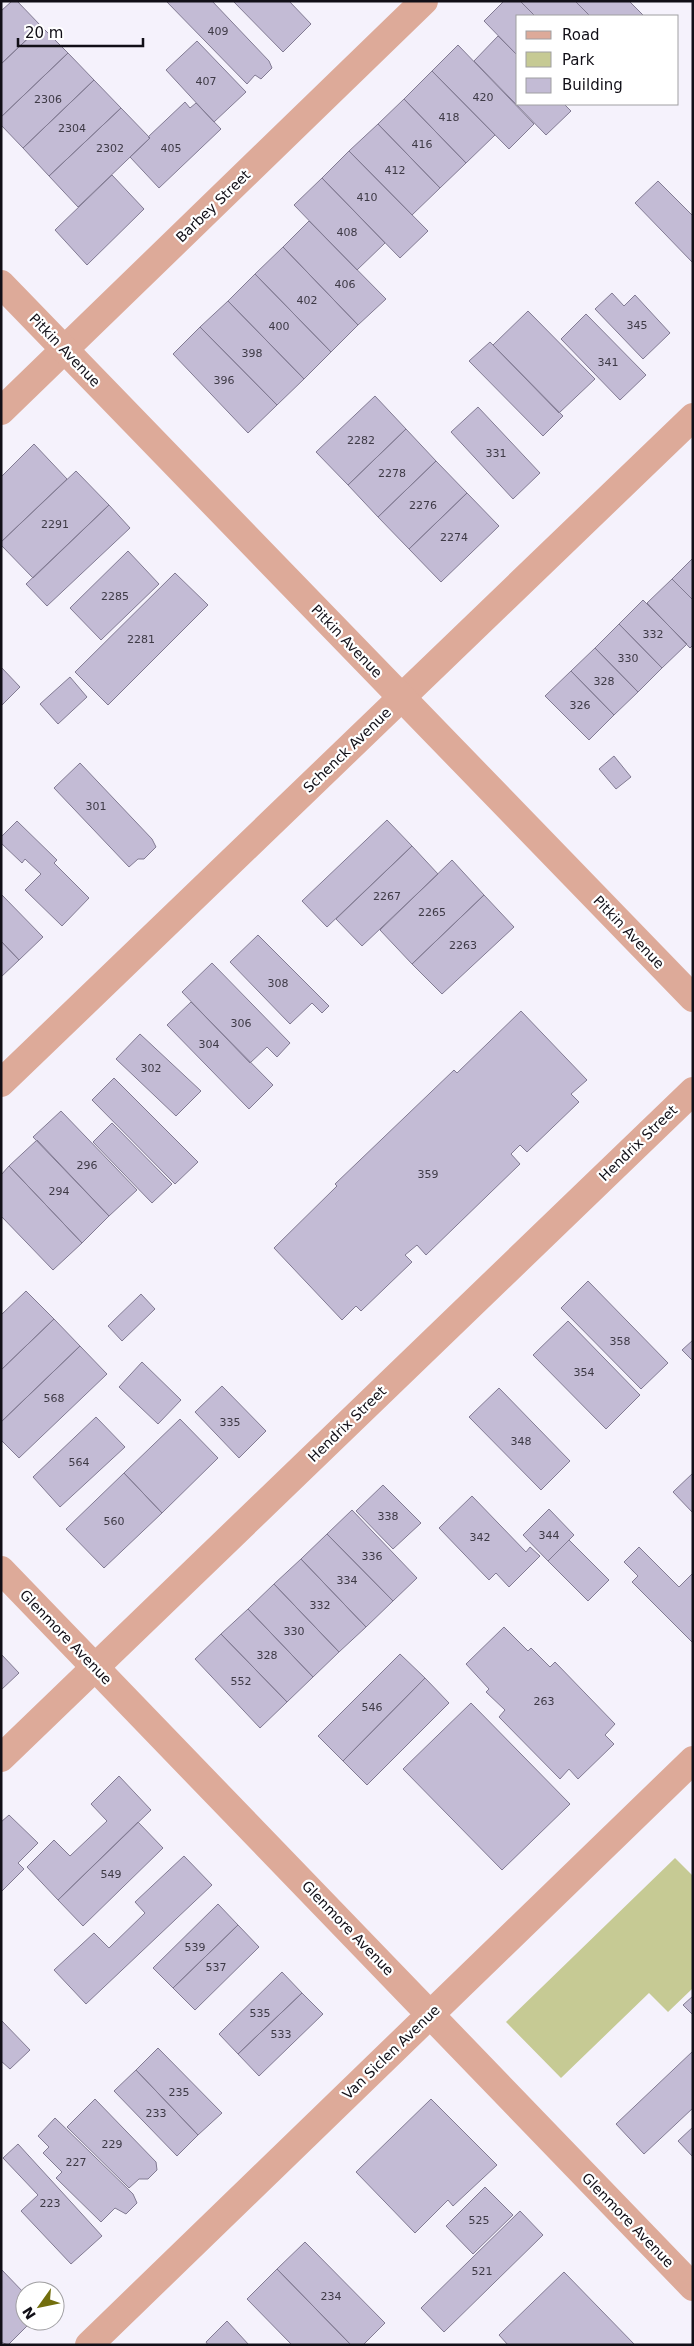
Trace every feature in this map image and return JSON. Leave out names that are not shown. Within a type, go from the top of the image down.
[{"type":"street","name":"Barbey Street","points":[[1,411],[424,1]]},
{"type":"street","name":"Pitkin Avenue","points":[[1,284],[693,998]]},
{"type":"street","name":"Schenck Avenue","points":[[1,1084],[693,417]]},
{"type":"street","name":"Hendrix Street","points":[[1,1758],[693,1090]]},
{"type":"street","name":"Glenmore Avenue","points":[[1,1570],[693,2287]]},
{"type":"street","name":"Van Siclen Avenue","points":[[89,2345],[693,1760]]},
{"type":"green space","points":[[675,1858],[693,1876],[693,1988],[668,2012],[649,1993],[561,2078],[506,2022]]},
{"type":"building","points":[[12,1],[17,1],[41,26],[1,64],[1,11]]},
{"type":"building","points":[[166,1],[212,1],[269,61],[272,68],[261,79],[255,75],[247,84]]},
{"type":"building","points":[[233,1],[289,1],[311,24],[283,52]]},
{"type":"building","points":[[504,1],[520,1],[534,15],[516,15],[516,54],[484,21]]},
{"type":"building","points":[[520,1],[575,1],[589,15],[534,15]]},
{"type":"building","points":[[575,1],[629,1],[643,15],[589,15]]},
{"type":"building","points":[[41,26],[68,53],[1,117],[1,64]]},
{"type":"building","points":[[498,36],[516,54],[516,104],[474,61]]},
{"type":"building","points":[[197,41],[246,92],[214,122],[166,70]]},
{"type":"building","points":[[458,45],[534,124],[509,149],[432,71]]},
{"type":"building","points":[[68,53],[94,80],[23,148],[1,125],[1,117]]},
{"type":"building","points":[[432,71],[495,135],[466,163],[404,99]]},
{"type":"building","points":[[94,80],[121,108],[49,176],[23,148]]},
{"type":"building","points":[[404,99],[466,163],[440,188],[378,124]]},
{"type":"building","points":[[185,102],[190,108],[196,103],[221,129],[159,188],[130,157]]},
{"type":"building","points":[[517,105],[565,105],[571,111],[546,135]]},
{"type":"building","points":[[121,108],[150,138],[78,207],[49,176]]},
{"type":"building","points":[[378,124],[440,188],[412,215],[349,151]]},
{"type":"building","points":[[349,151],[428,231],[400,258],[322,178]]},
{"type":"building","points":[[112,175],[144,209],[87,265],[55,230]]},
{"type":"building","points":[[322,178],[385,243],[357,270],[294,205]]},
{"type":"building","points":[[658,181],[693,216],[693,263],[635,203]]},
{"type":"building","points":[[309,221],[386,299],[358,325],[283,247]]},
{"type":"building","points":[[283,247],[358,325],[331,352],[255,274]]},
{"type":"building","points":[[255,274],[331,352],[304,379],[228,301]]},
{"type":"building","points":[[612,293],[624,306],[635,295],[670,333],[643,359],[595,309]]},
{"type":"building","points":[[228,301],[304,379],[277,405],[200,327]]},
{"type":"building","points":[[528,311],[595,379],[559,413],[493,345]]},
{"type":"building","points":[[586,314],[646,375],[620,400],[561,339]]},
{"type":"building","points":[[200,327],[277,405],[248,433],[173,354]]},
{"type":"building","points":[[490,342],[563,416],[543,436],[469,361]]},
{"type":"building","points":[[375,396],[406,429],[348,485],[316,452]]},
{"type":"building","points":[[478,407],[540,473],[513,499],[451,432]]},
{"type":"building","points":[[406,429],[436,461],[378,517],[348,485]]},
{"type":"building","points":[[34,444],[67,479],[1,542],[1,477]]},
{"type":"building","points":[[436,461],[467,493],[409,549],[378,517]]},
{"type":"building","points":[[76,471],[109,505],[33,578],[1,545],[1,542]]},
{"type":"building","points":[[467,493],[499,526],[441,582],[409,549]]},
{"type":"building","points":[[109,505],[130,528],[47,606],[26,584]]},
{"type":"building","points":[[128,551],[159,584],[101,640],[70,608]]},
{"type":"building","points":[[693,558],[693,600],[672,579]]},
{"type":"building","points":[[175,573],[208,605],[108,705],[75,672]]},
{"type":"building","points":[[672,579],[693,600],[693,645],[690,648],[647,603]]},
{"type":"building","points":[[643,600],[687,644],[662,668],[619,624]]},
{"type":"building","points":[[619,624],[662,668],[638,692],[595,648]]},
{"type":"building","points":[[595,648],[638,692],[614,715],[571,671]]},
{"type":"building","points":[[1,667],[20,687],[1,706]]},
{"type":"building","points":[[571,671],[614,715],[589,740],[545,696]]},
{"type":"building","points":[[70,677],[87,697],[58,724],[40,704]]},
{"type":"building","points":[[614,756],[631,777],[616,789],[599,769]]},
{"type":"building","points":[[80,763],[152,839],[156,847],[144,859],[138,859],[129,867],[54,788]]},
{"type":"building","points":[[387,820],[412,846],[327,927],[302,901]]},
{"type":"building","points":[[17,821],[57,860],[54,863],[89,898],[62,926],[25,890],[41,874],[25,859],[22,863],[1,843],[1,837]]},
{"type":"building","points":[[412,846],[438,874],[362,946],[336,919]]},
{"type":"building","points":[[452,860],[484,895],[412,964],[380,930]]},
{"type":"building","points":[[1,894],[43,937],[19,960],[1,941]]},
{"type":"building","points":[[484,895],[514,927],[442,994],[412,964]]},
{"type":"building","points":[[258,935],[329,1006],[322,1013],[312,1003],[290,1024],[230,962]]},
{"type":"building","points":[[1,941],[19,960],[1,977]]},
{"type":"building","points":[[212,963],[290,1043],[277,1057],[267,1047],[250,1063],[182,992]]},
{"type":"building","points":[[191,1002],[273,1085],[249,1109],[167,1025]]},
{"type":"building","points":[[521,1011],[587,1080],[571,1094],[579,1102],[527,1152],[520,1145],[511,1154],[520,1164],[426,1255],[417,1245],[405,1255],[412,1262],[361,1311],[356,1306],[342,1320],[274,1248],[337,1186],[335,1184],[454,1070],[457,1073]]},
{"type":"building","points":[[140,1034],[201,1091],[176,1116],[116,1059]]},
{"type":"building","points":[[114,1078],[198,1162],[175,1184],[92,1100]]},
{"type":"building","points":[[61,1111],[137,1190],[109,1216],[33,1137]]},
{"type":"building","points":[[112,1123],[172,1184],[152,1203],[93,1142]]},
{"type":"building","points":[[37,1140],[109,1216],[82,1243],[9,1166]]},
{"type":"building","points":[[9,1166],[82,1243],[53,1270],[1,1216],[1,1175]]},
{"type":"building","points":[[588,1281],[668,1363],[641,1389],[561,1308]]},
{"type":"building","points":[[26,1291],[54,1319],[1,1370],[1,1315]]},
{"type":"building","points":[[141,1294],[155,1309],[122,1341],[108,1326]]},
{"type":"building","points":[[54,1319],[80,1346],[1,1422],[1,1370]]},
{"type":"building","points":[[568,1321],[640,1395],[606,1429],[533,1355]]},
{"type":"building","points":[[693,1340],[693,1361],[682,1350]]},
{"type":"building","points":[[80,1346],[107,1374],[19,1458],[1,1440],[1,1422]]},
{"type":"building","points":[[142,1362],[181,1400],[158,1424],[119,1387]]},
{"type":"building","points":[[222,1386],[266,1431],[239,1458],[195,1412]]},
{"type":"building","points":[[499,1388],[570,1461],[541,1490],[469,1417]]},
{"type":"building","points":[[96,1417],[125,1447],[60,1507],[33,1477]]},
{"type":"building","points":[[180,1419],[218,1458],[162,1513],[124,1473]]},
{"type":"building","points":[[124,1473],[162,1513],[104,1568],[66,1529]]},
{"type":"building","points":[[693,1473],[693,1513],[673,1492]]},
{"type":"building","points":[[383,1485],[421,1523],[393,1549],[356,1511]]},
{"type":"building","points":[[472,1496],[526,1552],[530,1547],[540,1556],[509,1587],[496,1573],[489,1580],[439,1528]]},
{"type":"building","points":[[549,1509],[574,1535],[548,1561],[523,1535]]},
{"type":"building","points":[[352,1510],[417,1578],[393,1601],[327,1534]]},
{"type":"building","points":[[327,1534],[393,1601],[366,1627],[301,1559]]},
{"type":"building","points":[[569,1540],[609,1580],[588,1601],[548,1561]]},
{"type":"building","points":[[639,1547],[679,1587],[693,1573],[693,1643],[632,1582],[638,1576],[624,1562]]},
{"type":"building","points":[[301,1559],[366,1627],[339,1652],[274,1584]]},
{"type":"building","points":[[274,1584],[339,1652],[313,1677],[248,1609]]},
{"type":"building","points":[[248,1609],[313,1677],[287,1702],[221,1634]]},
{"type":"building","points":[[504,1627],[528,1651],[531,1648],[550,1667],[555,1662],[615,1724],[605,1735],[614,1744],[578,1779],[569,1769],[560,1779],[499,1717],[505,1710],[486,1692],[489,1689],[466,1664]]},
{"type":"building","points":[[221,1634],[287,1702],[260,1728],[195,1659]]},
{"type":"building","points":[[1,1654],[19,1673],[1,1690]]},
{"type":"building","points":[[400,1654],[425,1678],[343,1761],[318,1736]]},
{"type":"building","points":[[425,1678],[449,1703],[367,1785],[343,1761]]},
{"type":"building","points":[[471,1703],[570,1804],[502,1870],[403,1769]]},
{"type":"building","points":[[119,1776],[151,1810],[58,1900],[27,1867],[54,1840],[70,1856],[107,1821],[91,1804]]},
{"type":"building","points":[[9,1815],[38,1843],[18,1863],[24,1869],[1,1892],[1,1822]]},
{"type":"building","points":[[138,1822],[163,1848],[83,1926],[58,1900]]},
{"type":"building","points":[[184,1856],[212,1885],[86,2004],[54,1970],[94,1933],[109,1948],[145,1913],[135,1902]]},
{"type":"building","points":[[218,1904],[238,1925],[173,1988],[153,1968]]},
{"type":"building","points":[[238,1925],[259,1947],[195,2010],[173,1988]]},
{"type":"building","points":[[282,1972],[302,1993],[238,2054],[219,2034]]},
{"type":"building","points":[[302,1993],[323,2014],[259,2076],[238,2054]]},
{"type":"building","points":[[693,1996],[693,2015],[683,2005]]},
{"type":"building","points":[[1,2020],[30,2050],[10,2069],[1,2061]]},
{"type":"building","points":[[158,2048],[222,2113],[198,2135],[136,2070]]},
{"type":"building","points":[[693,2051],[693,2108],[644,2154],[616,2124]]},
{"type":"building","points":[[136,2070],[198,2135],[177,2156],[114,2091]]},
{"type":"building","points":[[95,2099],[156,2162],[157,2170],[148,2179],[139,2179],[129,2188],[67,2127]]},
{"type":"building","points":[[431,2099],[497,2165],[453,2206],[448,2200],[415,2233],[356,2172]]},
{"type":"building","points":[[55,2118],[133,2194],[137,2203],[126,2214],[115,2208],[101,2222],[56,2178],[62,2172],[43,2153],[49,2147],[38,2136]]},
{"type":"building","points":[[693,2127],[693,2157],[678,2141]]},
{"type":"building","points":[[18,2144],[102,2236],[71,2264],[21,2211],[38,2195],[3,2158]]},
{"type":"building","points":[[485,2187],[513,2215],[473,2254],[446,2226]]},
{"type":"building","points":[[520,2211],[543,2235],[444,2332],[421,2308]]},
{"type":"building","points":[[305,2242],[385,2323],[363,2345],[351,2345],[277,2269]]},
{"type":"building","points":[[1,2269],[15,2284],[15,2331],[22,2331],[8,2345],[1,2342]]},
{"type":"building","points":[[277,2269],[351,2345],[292,2345],[247,2299]]},
{"type":"building","points":[[564,2272],[635,2345],[508,2345],[499,2335]]},
{"type":"building","points":[[227,2321],[249,2345],[208,2345],[206,2342]]}]
